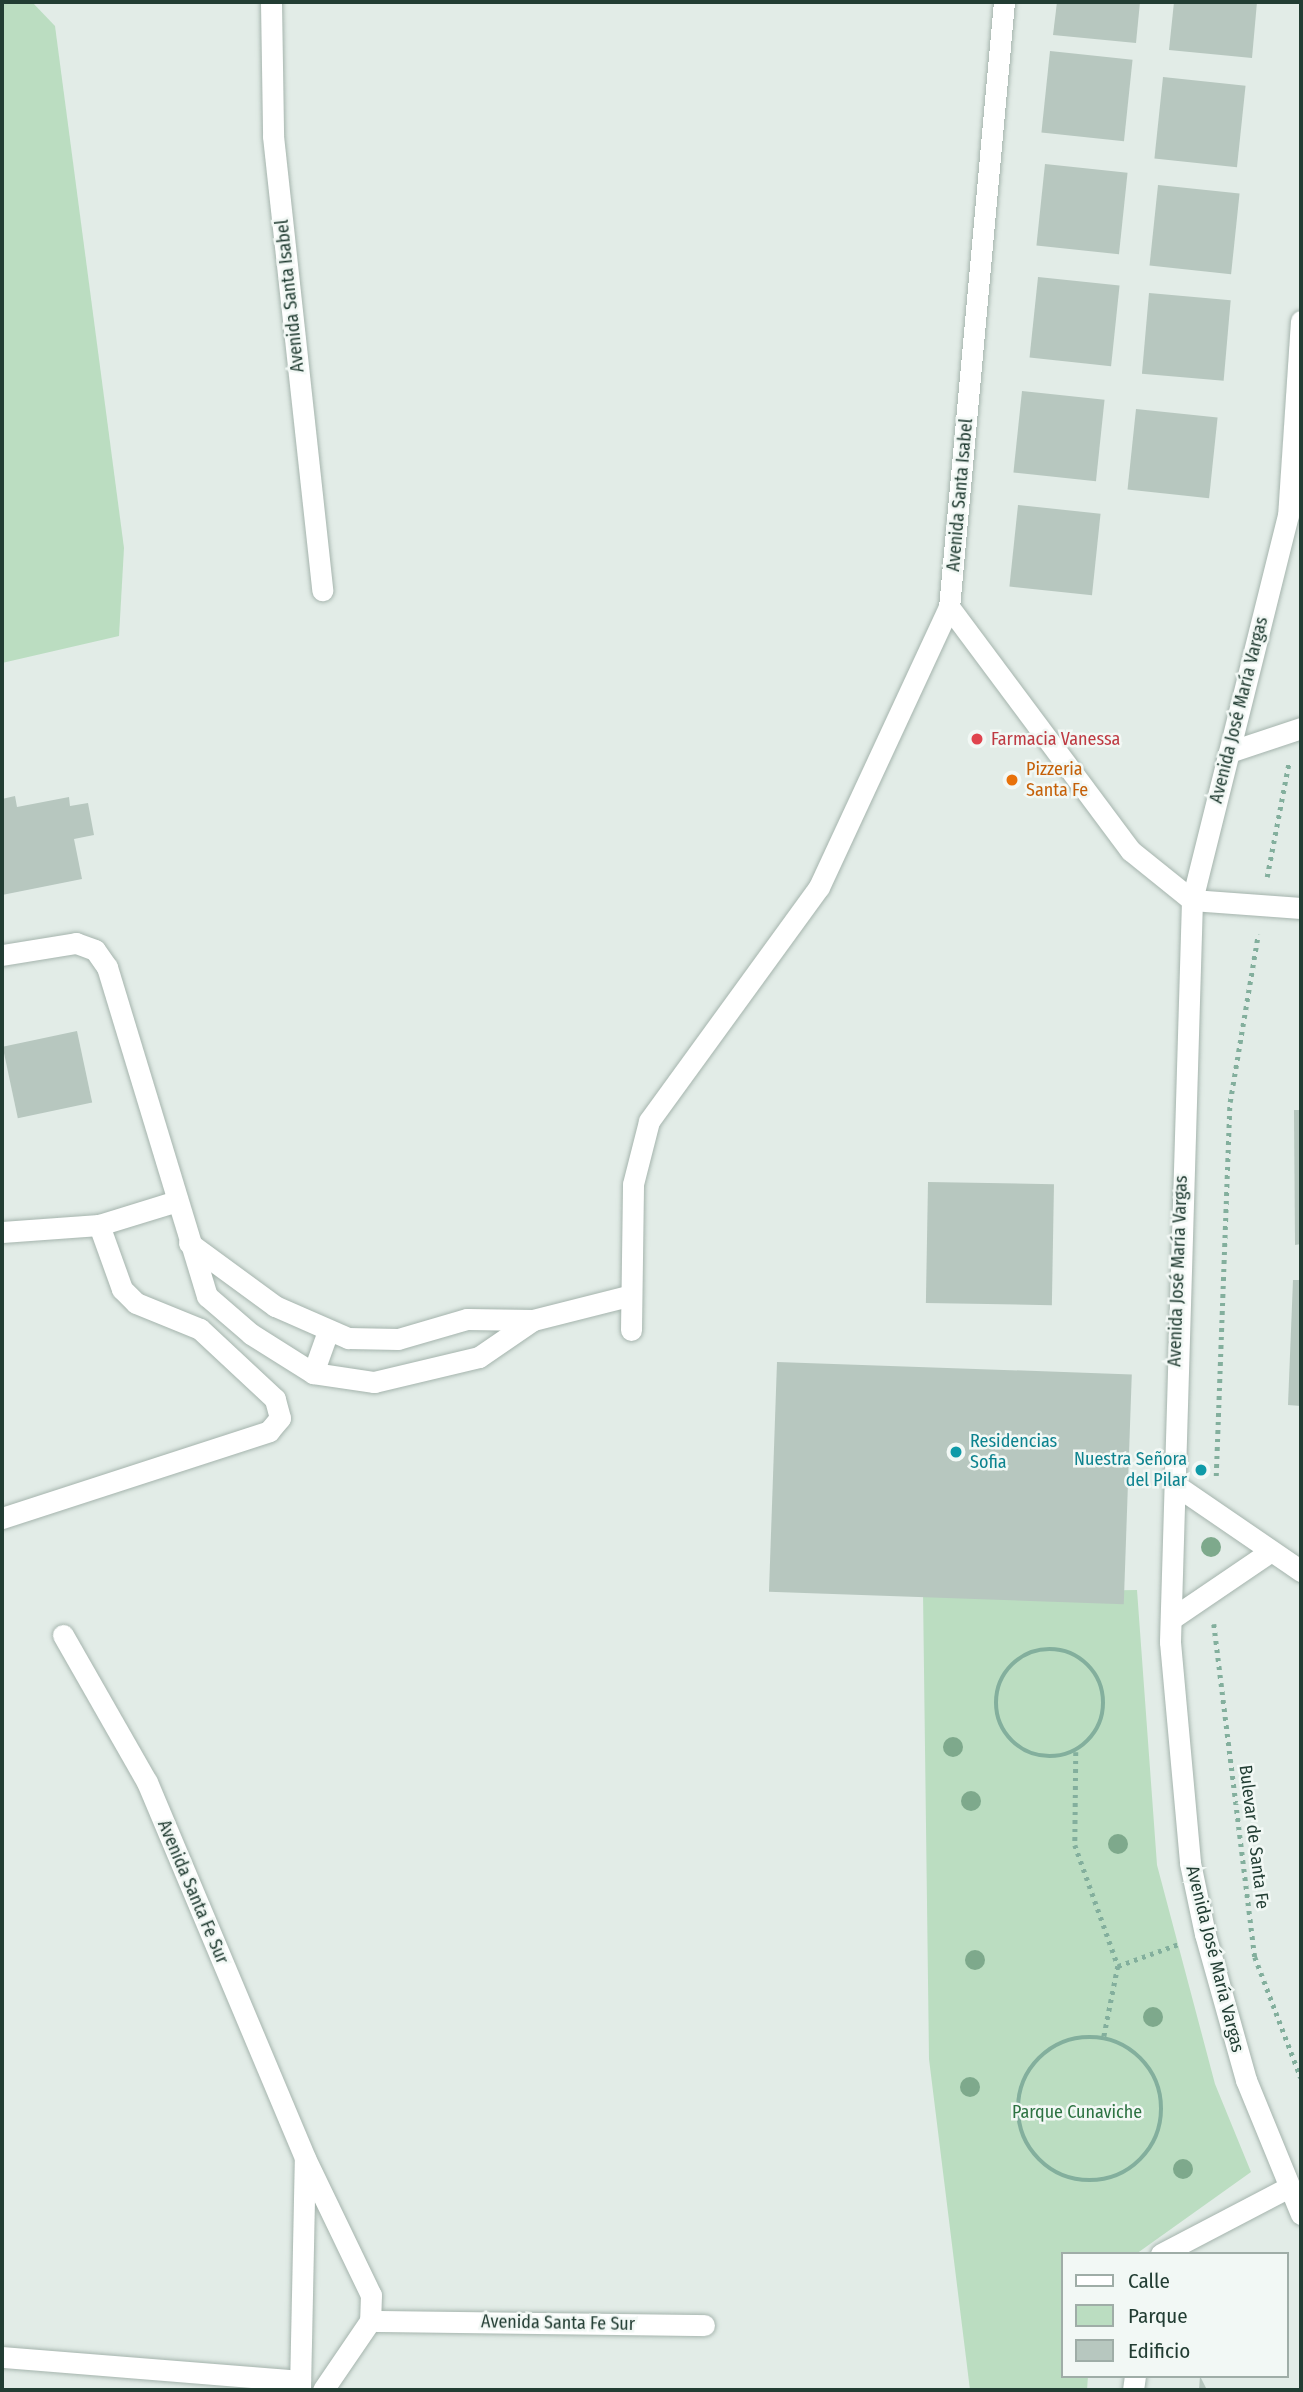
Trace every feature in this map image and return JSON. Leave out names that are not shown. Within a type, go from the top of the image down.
[{"type":"street","name":"Avenida Santa Isabel","points":[[271,2],[273,136],[322,590]]},
{"type":"street","name":"Avenida Santa Isabel","points":[[631,1330],[628,1296],[633,1184],[649,1121],[819,887],[949,607],[1004,2]]},
{"type":"street","name":"Avenida José María Vargas","points":[[1301,321],[1287,515],[1192,900],[1171,1619],[1190,1863],[1205,1934],[1246,2080],[1301,2214]]},
{"type":"street","points":[[949,607],[1131,850],[1192,900],[1301,908]]},
{"type":"street","points":[[1229,752],[1299,730]]},
{"type":"street","points":[[2,955],[76,943],[95,950],[107,967],[207,1296],[313,1373],[347,1381],[404,1377],[478,1357],[533,1320]]},
{"type":"street","points":[[2,1233],[99,1225],[177,1201]]},
{"type":"street","points":[[2,1517],[269,1431],[279,1418],[275,1399],[200,1329],[136,1303],[122,1289],[99,1225]]},
{"type":"street","points":[[189,1242],[275,1306],[327,1335],[398,1339],[467,1319],[533,1320],[628,1296]]},
{"type":"street","points":[[313,1373],[327,1335]]},
{"type":"street","points":[[1174,1484],[1301,1571]]},
{"type":"street","points":[[1171,1619],[1271,1551]]},
{"type":"street","name":"Avenida Santa Fe Sur","points":[[63,1635],[147,1782],[305,2158],[359,2260],[371,2295],[370,2321],[704,2325]]},
{"type":"street","name":"Avenida Santa Fe Sur","points":[[300,2386],[305,2158]]},
{"type":"street","points":[[1165,2252],[1289,2186]]},
{"type":"street","points":[[323,2390],[370,2321]]},
{"type":"street","points":[[2,2357],[300,2386]]},
{"type":"path","points":[[1214,1511],[1230,1102],[1262,906],[1299,730]]},
{"type":"path","name":"Bulevar de Santa Fe","points":[[1211,1591],[1255,1957],[1301,2078]]},
{"type":"path","points":[[1076,1752],[1033,1755],[1000,1727],[996,1710],[1002,1675],[1029,1652],[1065,1651],[1095,1672],[1102,1689],[1100,1725],[1076,1752],[1075,1845],[1118,1966],[1104,2037]]},
{"type":"path","points":[[1118,1966],[1205,1934]]},
{"type":"path","points":[[1104,2037],[1144,2060],[1162,2102],[1161,2125],[1137,2165],[1096,2182],[1071,2179],[1031,2151],[1019,2117],[1023,2080],[1056,2044],[1104,2037]]},
{"type":"green space","points":[[2,2],[32,2],[55,26],[124,548],[119,636],[2,663]]},
{"type":"green space","name":"Parque Cunaviche","points":[[1137,1590],[1157,1865],[1215,2084],[1251,2172],[1139,2252],[1062,2252],[1062,2378],[1088,2378],[1087,2390],[970,2390],[929,2059],[923,1593]]},
{"type":"building","points":[[1057,2],[1140,2],[1136,43],[1053,35]]},
{"type":"building","points":[[1174,2],[1257,2],[1252,58],[1169,50]]},
{"type":"building","points":[[1050,51],[1133,60],[1124,141],[1041,133]]},
{"type":"building","points":[[1163,77],[1246,86],[1237,167],[1154,159]]},
{"type":"building","points":[[1045,164],[1128,173],[1119,254],[1036,246]]},
{"type":"building","points":[[1158,185],[1240,194],[1231,274],[1150,266]]},
{"type":"building","points":[[1038,277],[1120,286],[1111,366],[1030,358]]},
{"type":"building","points":[[1149,293],[1231,300],[1224,381],[1142,374]]},
{"type":"building","points":[[1022,391],[1105,400],[1096,481],[1013,473]]},
{"type":"building","points":[[1136,409],[1218,418],[1209,498],[1128,490]]},
{"type":"building","points":[[1018,505],[1101,514],[1092,595],[1009,587]]},
{"type":"building","points":[[15,796],[17,807],[69,797],[70,806],[88,803],[94,835],[74,839],[82,879],[2,895],[2,799]]},
{"type":"building","points":[[77,1031],[92,1102],[18,1118],[3,1047]]},
{"type":"building","points":[[1294,1110],[1301,1110],[1301,1244],[1295,1245]]},
{"type":"building","points":[[928,1182],[1054,1184],[1052,1305],[926,1303]]},
{"type":"building","points":[[1293,1280],[1301,1280],[1301,1406],[1288,1405]]},
{"type":"building","name":"Residencias Sofia","points":[[777,1362],[1132,1374],[1124,1604],[769,1592]]},
{"type":"building","points":[[1200,2378],[1201,2378],[1207,2390],[1199,2390]]},
{"type":"place","name":"Farmacia Vanessa","points":[[977,739]]},
{"type":"place","name":"Pizzeria Santa Fe","points":[[1012,780]]},
{"type":"place","name":"Residencias Sofia","points":[[956,1452]]},
{"type":"place","name":"Nuestra Señora del Pilar","points":[[1201,1470]]}]
